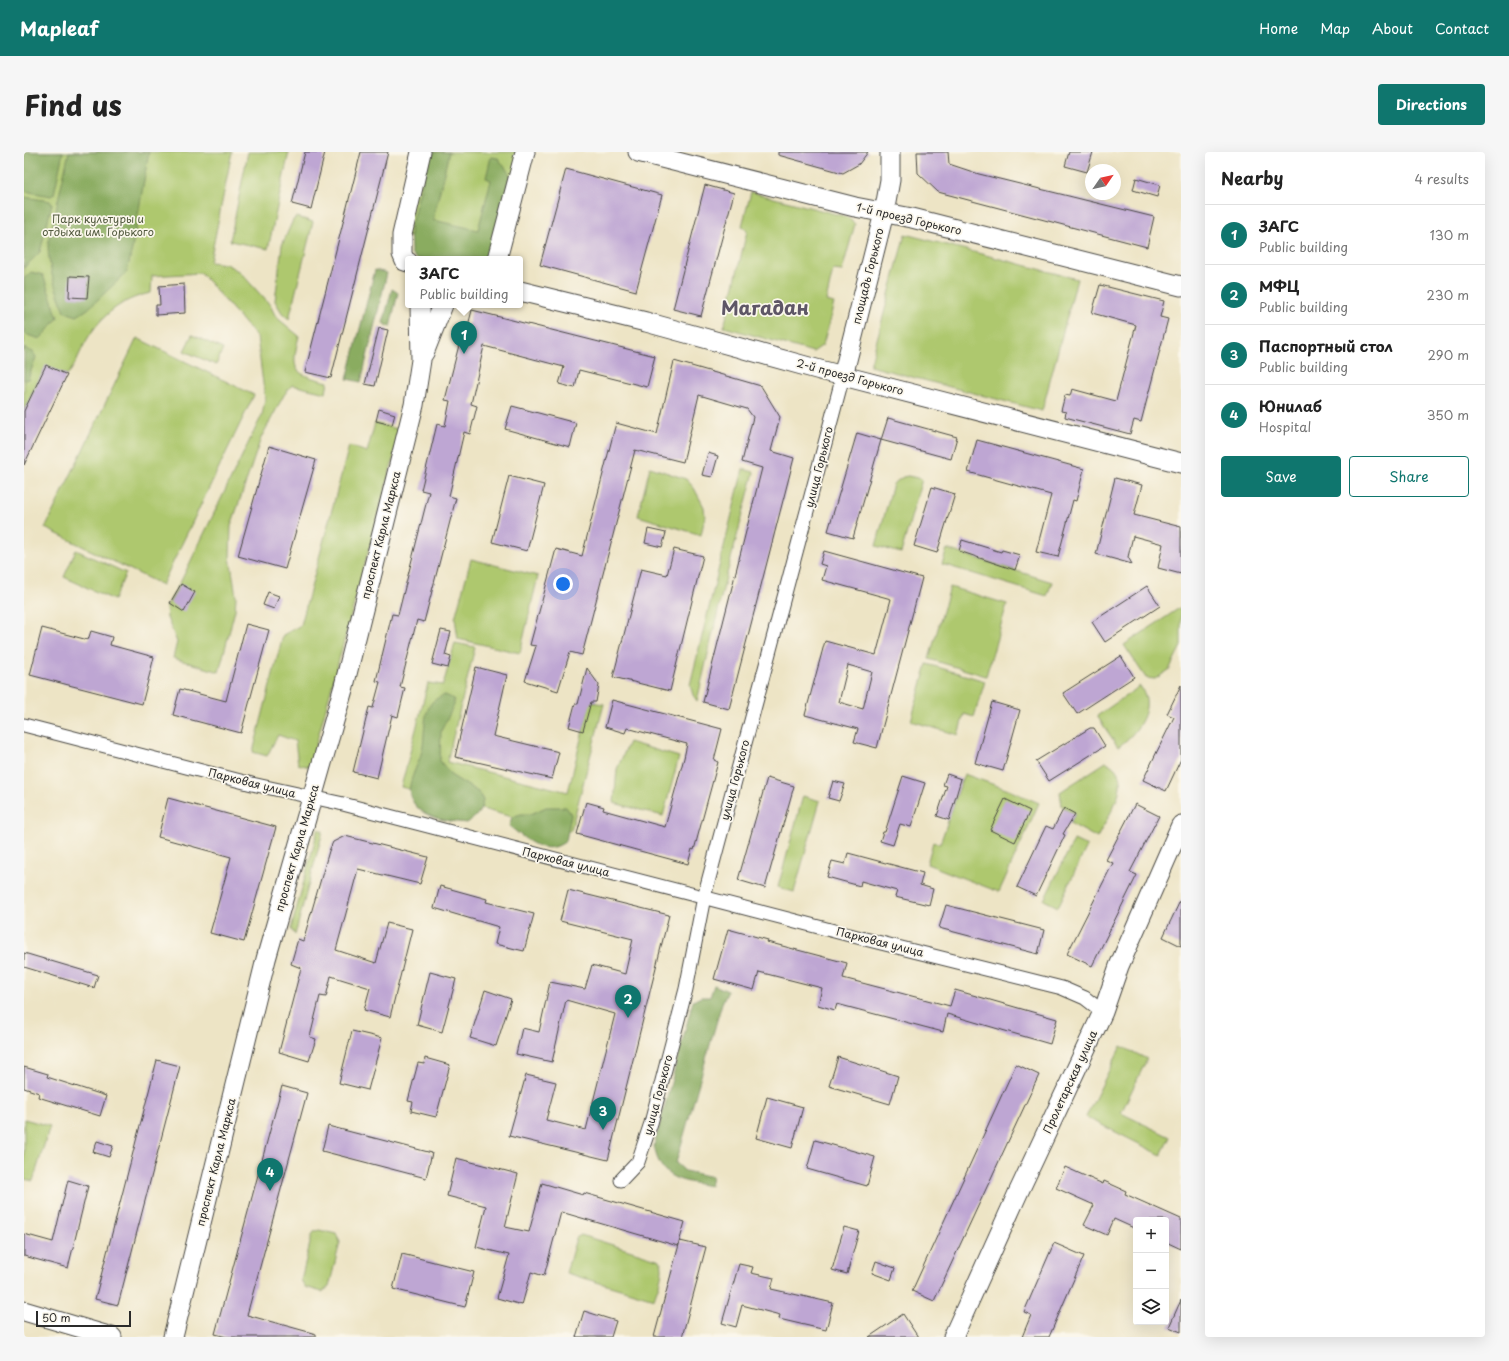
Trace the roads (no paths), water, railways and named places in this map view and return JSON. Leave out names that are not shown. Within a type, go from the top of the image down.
[{"type":"street","points":[[405,258],[401,247],[402,235],[421,152]]},
{"type":"street","points":[[498,256],[525,152]]},
{"type":"street","name":"1-й проезд Горького","points":[[638,152],[855,207],[1181,286]]},
{"type":"street","name":"площадь Горького","points":[[843,376],[884,213],[890,180],[890,152]]},
{"type":"street","name":"2-й проезд Горького","points":[[523,292],[646,322],[843,376],[1181,463]]},
{"type":"street","name":"проспект Карла Маркса","points":[[420,308],[422,360]]},
{"type":"street","name":"проспект Карла Маркса","points":[[173,1337],[266,959],[344,686],[414,405],[422,360],[442,308]]},
{"type":"street","name":"улица Горького","points":[[621,1180],[638,1162],[651,1123],[686,990],[704,897],[843,376]]},
{"type":"street","name":"Парковая улица","points":[[24,725],[1062,988],[1086,998],[1103,1012]]},
{"type":"street","name":"Пролетарская улица","points":[[953,1337],[1018,1192],[1103,1012],[1120,966],[1181,825]]},
{"type":"street","points":[[24,1311],[112,1337]]},
{"type":"place","name":"ЗАГС","points":[[464,354]]},
{"type":"place","name":"МФЦ","points":[[628,1018]]},
{"type":"place","name":"Паспортный стол","points":[[603,1130]]},
{"type":"place","name":"Юнилаб","points":[[270,1191]]},
{"type":"district","name":"Магадан","points":[[765,308]]},
{"type":"park label","name":"Парк культуры и отдыха им. Горького","points":[[98,225]]}]
